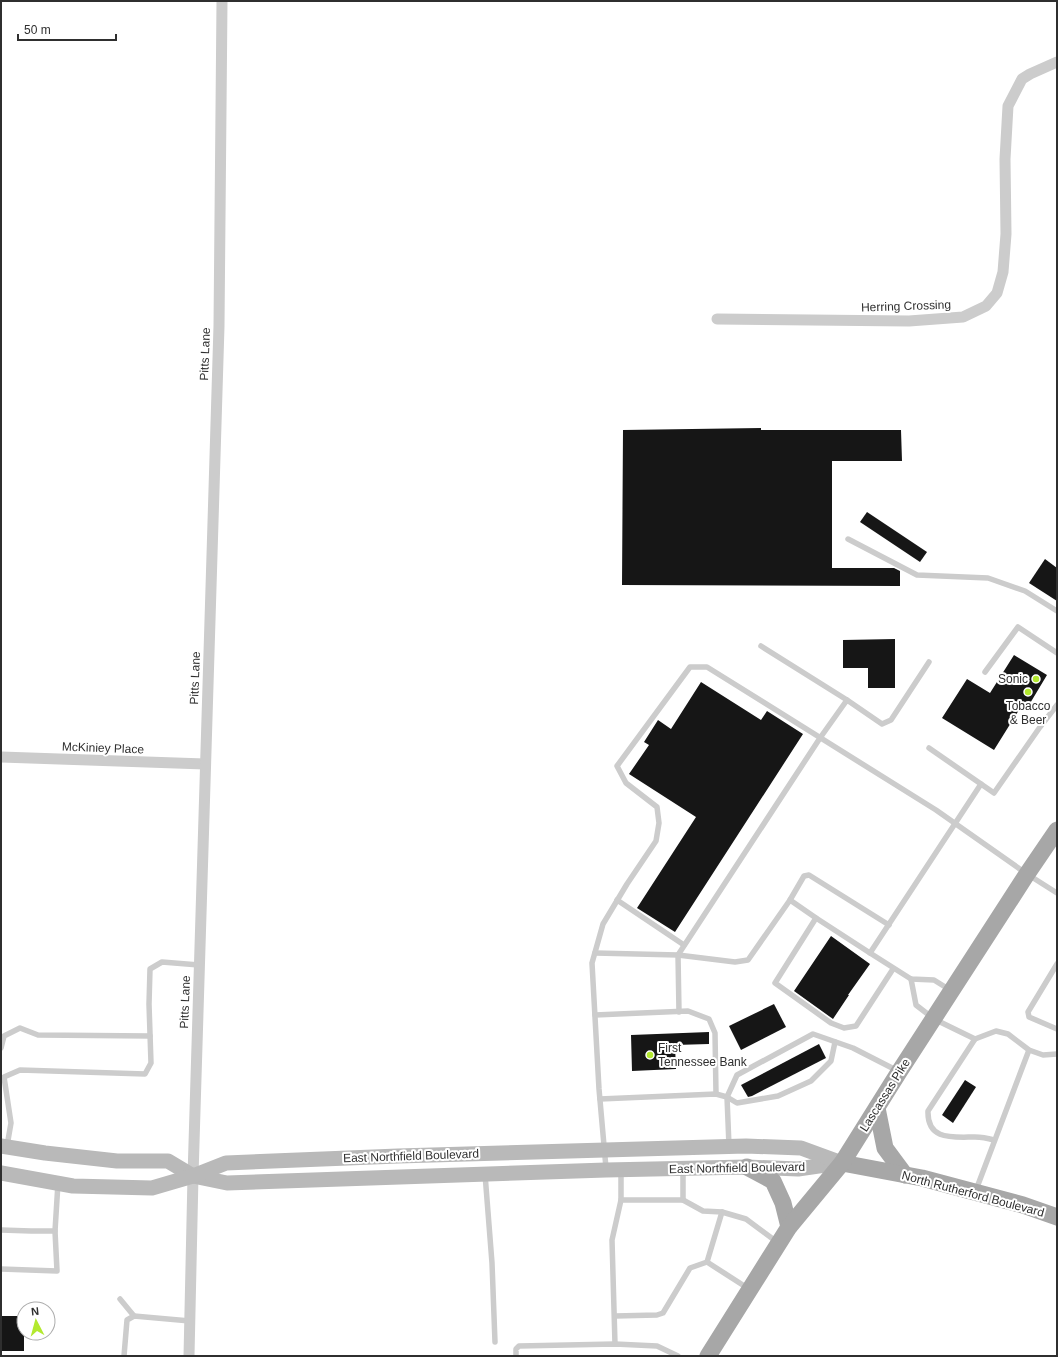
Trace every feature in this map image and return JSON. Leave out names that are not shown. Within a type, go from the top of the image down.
[{"type":"main road","name":"Lascassas Pike","points":[[708,1356],[789,1227],[842,1163],[899,1072],[1057,830]]},
{"type":"main road","points":[[877,1108],[885,1148],[905,1175]]},
{"type":"main road","name":"East Northfield Boulevard","points":[[4,1146],[45,1153],[117,1161],[168,1162],[192,1176],[227,1183],[683,1168],[747,1167],[798,1169],[842,1163]]},
{"type":"main road","name":"East Northfield Boulevard","points":[[1,1173],[73,1186],[152,1188],[192,1176],[226,1163],[729,1146],[800,1148],[842,1163]]},
{"type":"main road","points":[[398,1156],[399,1177]]},
{"type":"main road","name":"North Rutherford Boulevard","points":[[842,1163],[922,1178],[1023,1205],[1057,1217]]},
{"type":"main road","points":[[747,1167],[773,1181],[783,1203],[789,1227]]},
{"type":"street","name":"Pitts Lane","points":[[190,1356],[192,1176],[218,326],[222,1]]},
{"type":"street","name":"Herring Crossing","points":[[717,320],[909,321],[963,317],[986,306],[997,293],[1003,272],[1006,234],[1005,159],[1008,106],[1022,79],[1057,62]]},
{"type":"street","name":"McKiniey Place","points":[[1,757],[205,764]]},
{"type":"lane","points":[[848,539],[917,575],[988,578],[1025,591],[1057,611]]},
{"type":"lane","points":[[985,672],[1018,627],[1057,654]]},
{"type":"lane","points":[[761,646],[847,700],[882,724],[891,720],[929,662]]},
{"type":"lane","points":[[606,1170],[592,963],[603,924],[656,841],[659,823],[657,807],[626,783],[617,766],[690,667],[707,667],[930,806],[1027,874],[1057,893]]},
{"type":"lane","points":[[679,1012],[678,955],[820,738],[847,700]]},
{"type":"lane","points":[[929,748],[994,793],[1057,705]]},
{"type":"lane","points":[[870,953],[981,784]]},
{"type":"lane","points":[[595,953],[678,955],[736,962],[748,960],[790,900],[804,876],[809,875],[888,925]]},
{"type":"lane","points":[[617,900],[684,945]]},
{"type":"lane","points":[[790,900],[911,979],[934,980],[952,991]]},
{"type":"lane","points":[[816,918],[774,983],[831,1023],[844,1028],[856,1026],[893,968]]},
{"type":"lane","points":[[4,1077],[20,1070],[145,1074],[152,1063],[149,1004],[150,969],[162,962],[199,965]]},
{"type":"lane","points":[[1057,964],[1028,1012],[1029,1017],[1057,1029]]},
{"type":"lane","points":[[911,979],[916,1005],[934,1019],[975,1039]]},
{"type":"lane","points":[[595,1015],[688,1011],[708,1019],[715,1033],[716,1094]]},
{"type":"lane","points":[[1,1048],[4,1036],[20,1028],[38,1035],[150,1036]]},
{"type":"lane","points":[[994,1140],[980,1137],[959,1138],[941,1136],[933,1130],[928,1120],[928,1111],[975,1039],[996,1031],[1008,1034],[1029,1050],[1043,1055],[1057,1054]]},
{"type":"lane","points":[[729,1146],[726,1097],[737,1075],[813,1034],[853,1048],[899,1072]]},
{"type":"lane","points":[[600,1099],[716,1094],[738,1103],[778,1096],[811,1081],[831,1061],[835,1042]]},
{"type":"lane","points":[[975,1192],[1029,1050]]},
{"type":"lane","points":[[1,1070],[4,1077],[11,1123],[4,1146]]},
{"type":"lane","points":[[683,1168],[683,1200]]},
{"type":"lane","points":[[615,1344],[612,1240],[621,1200],[621,1170]]},
{"type":"lane","points":[[485,1174],[492,1263],[495,1342]]},
{"type":"lane","points":[[1,1269],[57,1271],[55,1231],[58,1183]]},
{"type":"lane","points":[[621,1200],[683,1200],[703,1211],[722,1212],[746,1219],[778,1244]]},
{"type":"lane","points":[[707,1262],[722,1212]]},
{"type":"lane","points":[[1,1230],[31,1232],[55,1231]]},
{"type":"lane","points":[[615,1316],[657,1315],[663,1313],[690,1268],[707,1262]]},
{"type":"lane","points":[[707,1262],[750,1290]]},
{"type":"lane","points":[[120,1299],[134,1316]]},
{"type":"lane","points":[[124,1356],[127,1320],[134,1316],[190,1321]]},
{"type":"lane","points":[[516,1356],[516,1349],[518,1346],[615,1344],[657,1346],[678,1356]]},
{"type":"building","points":[[761,428],[761,430],[901,430],[902,461],[832,461],[832,568],[894,568],[900,571],[900,586],[622,585],[623,430]]},
{"type":"building","points":[[867,512],[927,552],[920,562],[860,522]]},
{"type":"building","points":[[1045,559],[1057,568],[1057,601],[1029,583]]},
{"type":"building","points":[[895,639],[895,688],[868,688],[868,668],[843,668],[843,640]]},
{"type":"building","points":[[1014,655],[1047,675],[1029,705],[1024,702],[994,750],[942,718],[967,679],[990,693]]},
{"type":"building","points":[[701,682],[761,720],[767,711],[803,734],[675,932],[637,908],[696,817],[629,774],[649,745],[644,742],[658,720],[671,729]]},
{"type":"building","points":[[831,936],[870,964],[833,1019],[794,991]]},
{"type":"building","points":[[774,1004],[786,1027],[741,1050],[729,1026]]},
{"type":"building","points":[[709,1032],[709,1044],[675,1045],[676,1069],[632,1071],[631,1035]]},
{"type":"building","points":[[819,1044],[826,1058],[748,1097],[741,1085]]},
{"type":"building","points":[[965,1080],[976,1087],[953,1123],[942,1115]]},
{"type":"building","points":[[1,1316],[16,1316],[16,1341],[24,1341],[24,1351],[1,1351]]},
{"type":"place","name":"Sonic","points":[[1036,679]]},
{"type":"place","name":"Tobacco & Beer","points":[[1028,692]]},
{"type":"place","name":"First Tennessee Bank","points":[[650,1055]]}]
